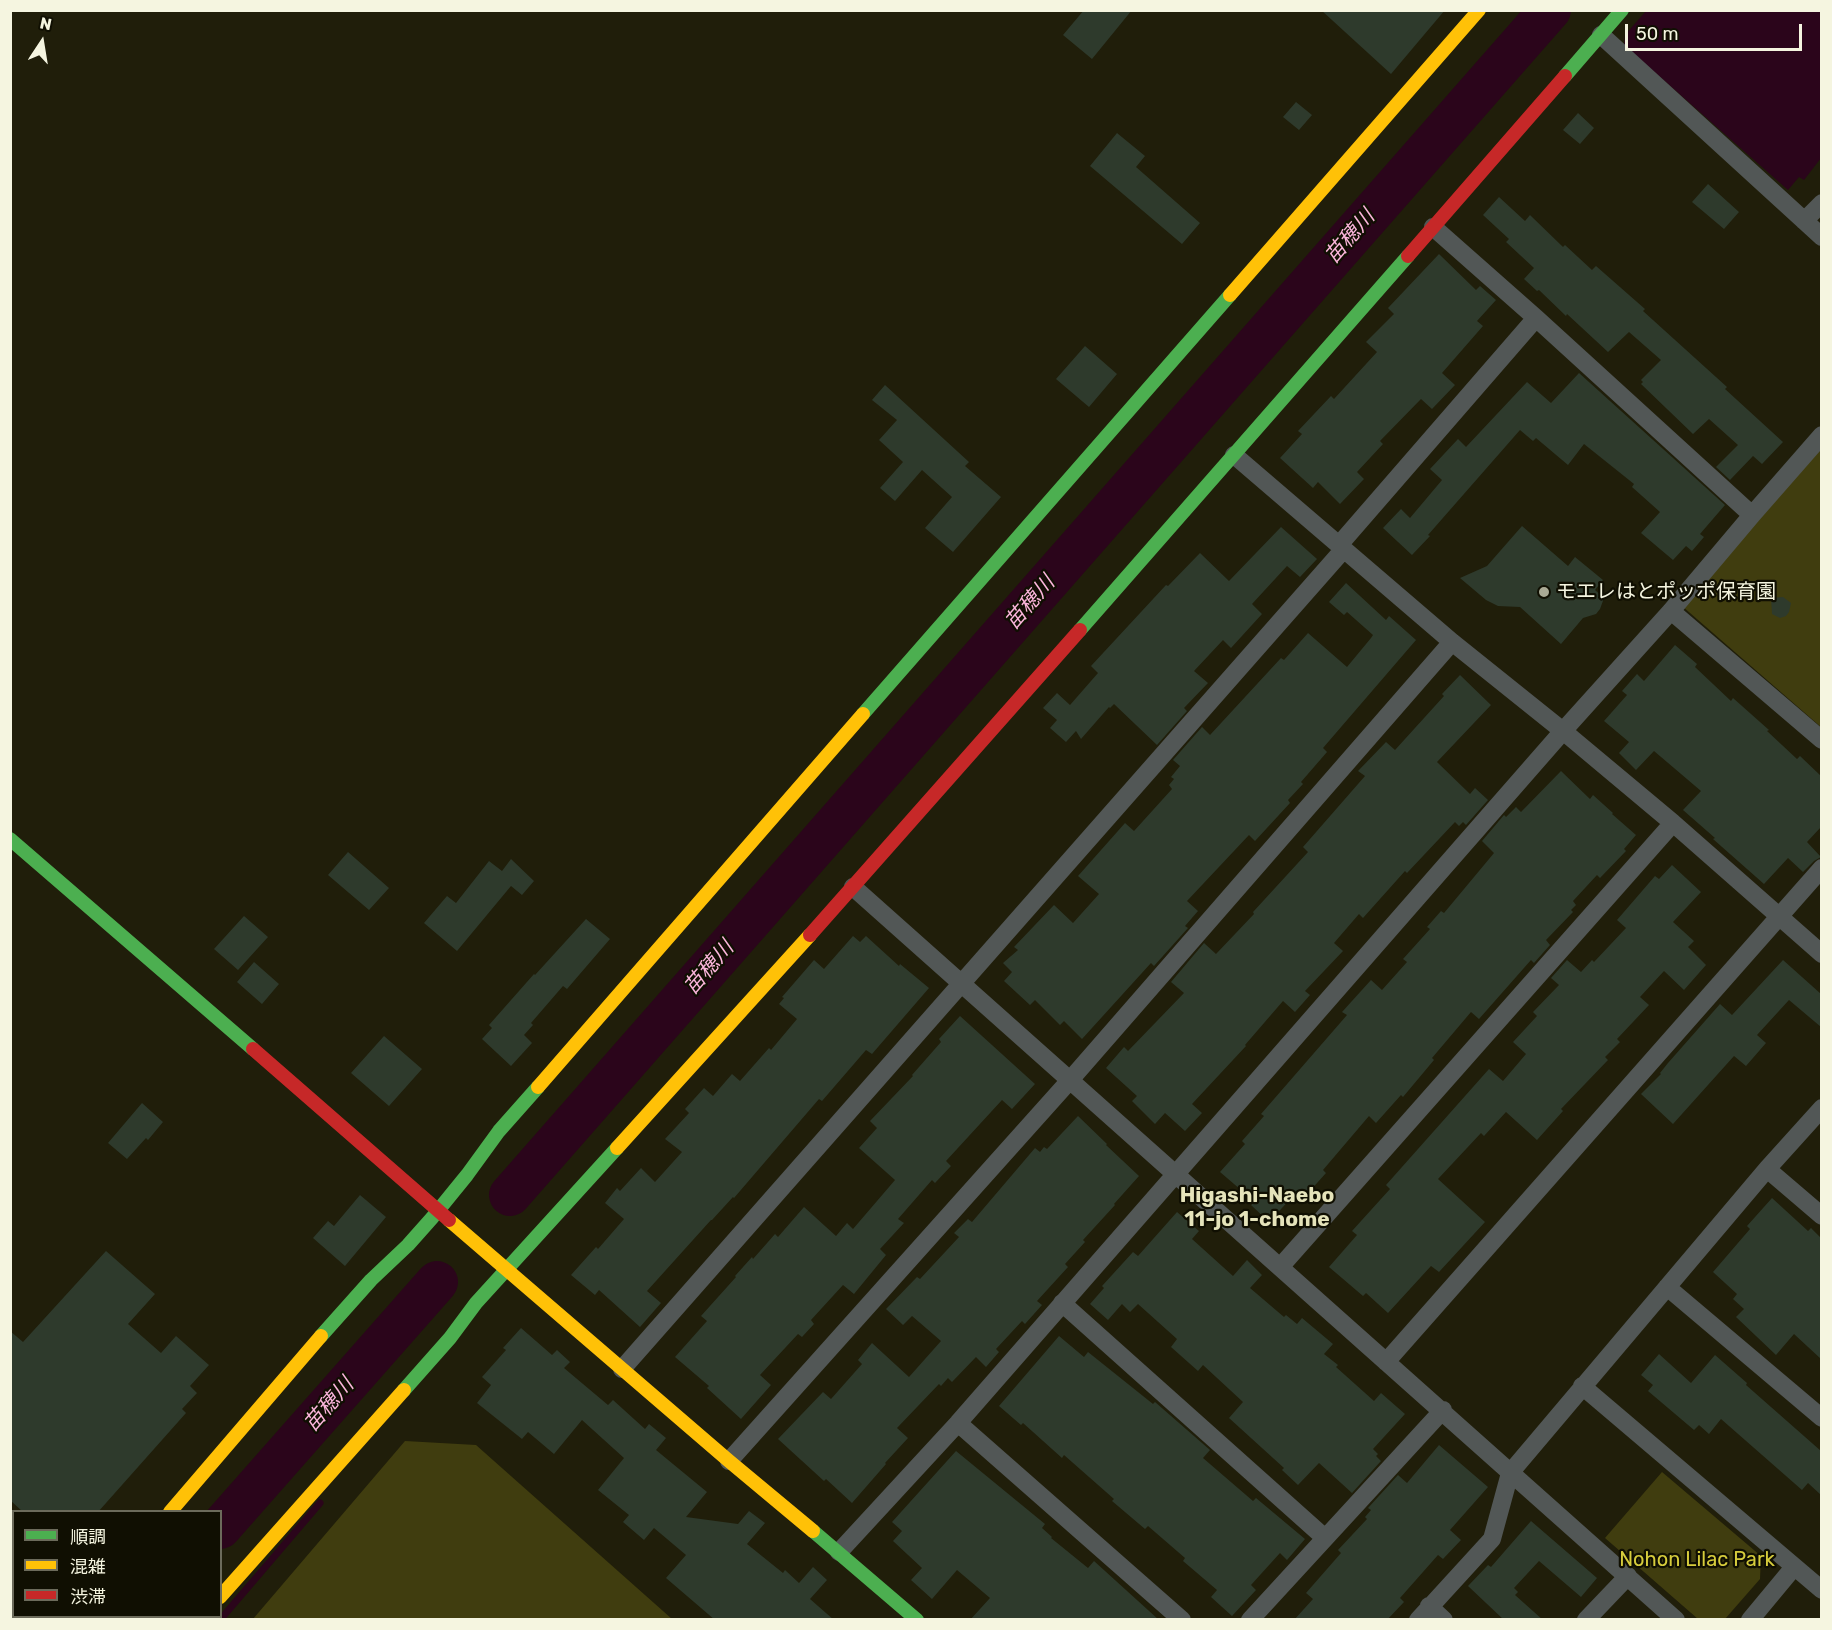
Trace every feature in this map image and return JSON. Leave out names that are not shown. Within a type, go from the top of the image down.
[{"type":"street","points":[[172,1510],[215,1457],[373,1278],[438,1211],[468,1175],[499,1131],[1479,10]]},
{"type":"street","points":[[222,1595],[450,1338],[506,1269],[853,886],[1234,455],[1622,10]]},
{"type":"street","points":[[1601,35],[1821,237]]},
{"type":"street","points":[[1804,221],[1821,202]]},
{"type":"street","points":[[1433,227],[1752,514]]},
{"type":"street","points":[[622,1369],[1341,547],[1536,318]]},
{"type":"street","points":[[839,1552],[958,1423],[1563,731],[1671,611],[1821,435]]},
{"type":"street","points":[[1234,455],[1452,642],[1673,823],[1821,954]]},
{"type":"street","points":[[1671,611],[1821,740]]},
{"type":"street","points":[[729,1461],[1071,1079],[1452,642]]},
{"type":"street","points":[[1281,1266],[1673,823]]},
{"type":"street","points":[[10,839],[438,1211],[917,1620]]},
{"type":"street","points":[[1386,1362],[1821,868]]},
{"type":"street","points":[[853,886],[1676,1620]]},
{"type":"street","points":[[1444,1620],[1424,1613],[1492,1539],[1510,1473],[1821,1108]]},
{"type":"street","points":[[1767,1169],[1821,1216]]},
{"type":"street","points":[[1667,1287],[1821,1418]]},
{"type":"street","points":[[1062,1303],[1325,1538]]},
{"type":"street","points":[[1582,1386],[1821,1590]]},
{"type":"street","points":[[1250,1620],[1443,1410]]},
{"type":"street","points":[[958,1423],[1182,1620]]},
{"type":"street","points":[[1750,1620],[1794,1567]]},
{"type":"street","points":[[1586,1620],[1628,1576]]},
{"type":"green space","points":[[1821,446],[1821,727],[1682,606]]},
{"type":"green space","points":[[405,1441],[476,1445],[672,1619],[253,1619]]},
{"type":"green space","name":"Nohon Lilac Park","points":[[1662,1472],[1761,1556],[1760,1579],[1725,1619],[1698,1619],[1605,1538]]},
{"type":"shaded area","points":[[1646,11],[1821,11],[1821,158],[1804,180],[1799,177],[1788,190],[1624,45],[1625,35]]},
{"type":"building","points":[[1084,10],[1132,10],[1092,59],[1063,35]]},
{"type":"building","points":[[1321,10],[1445,10],[1391,74]]},
{"type":"building","points":[[1296,102],[1312,115],[1299,130],[1283,117]]},
{"type":"building","points":[[1578,113],[1594,128],[1580,144],[1563,130]]},
{"type":"building","points":[[1117,133],[1145,156],[1136,167],[1200,223],[1182,244],[1090,166]]},
{"type":"building","points":[[1708,184],[1739,212],[1724,229],[1692,202]]},
{"type":"building","points":[[1499,197],[1525,221],[1530,215],[1563,247],[1565,245],[1592,270],[1596,266],[1645,309],[1643,311],[1727,387],[1725,389],[1783,442],[1762,464],[1753,456],[1730,480],[1716,467],[1738,445],[1709,419],[1693,434],[1641,384],[1643,382],[1641,380],[1661,360],[1629,332],[1608,352],[1524,279],[1534,268],[1506,242],[1509,239],[1483,215]]},
{"type":"building","points":[[1439,254],[1476,290],[1480,286],[1496,300],[1477,321],[1483,326],[1442,373],[1455,385],[1432,409],[1421,399],[1380,441],[1383,444],[1357,472],[1364,479],[1340,504],[1318,482],[1313,488],[1280,458],[1302,434],[1298,431],[1331,396],[1334,399],[1377,352],[1366,342],[1394,314],[1388,308]]},
{"type":"building","points":[[1085,346],[1117,374],[1089,407],[1056,379]]},
{"type":"building","points":[[1579,373],[1725,505],[1700,534],[1704,537],[1692,551],[1686,546],[1673,560],[1641,533],[1660,512],[1632,487],[1634,484],[1584,444],[1568,465],[1536,438],[1533,441],[1520,430],[1412,555],[1383,528],[1401,509],[1410,518],[1442,480],[1430,469],[1458,439],[1466,447],[1527,382],[1551,403]]},
{"type":"building","points":[[885,385],[969,462],[965,466],[1001,497],[953,552],[925,528],[952,497],[922,470],[895,501],[880,488],[903,462],[879,440],[897,420],[872,400]]},
{"type":"building","points":[[1522,526],[1568,566],[1575,557],[1603,580],[1595,590],[1604,598],[1600,609],[1596,614],[1583,618],[1561,644],[1520,607],[1498,606],[1486,600],[1460,578],[1487,566]]},
{"type":"building","points":[[1281,527],[1317,559],[1300,577],[1287,566],[1252,604],[1262,614],[1231,648],[1223,640],[1194,671],[1208,683],[1184,708],[1187,711],[1157,745],[1114,704],[1081,739],[1076,731],[1066,742],[1050,728],[1057,720],[1043,708],[1057,693],[1070,705],[1098,673],[1091,666],[1166,585],[1168,586],[1200,553],[1229,581]]},
{"type":"building","points":[[1346,583],[1386,620],[1389,616],[1416,640],[1323,748],[1327,752],[1301,782],[1303,784],[1288,800],[1290,803],[1255,841],[1249,835],[1187,901],[1198,911],[1185,926],[1188,928],[1154,966],[1151,963],[1082,1039],[1064,1021],[1060,1025],[1035,1000],[1030,1005],[1004,981],[1012,972],[1003,963],[1018,950],[1014,947],[1054,905],[1073,923],[1099,894],[1078,876],[1125,823],[1134,831],[1172,789],[1169,785],[1174,779],[1171,777],[1180,766],[1173,760],[1202,727],[1210,735],[1281,658],[1284,660],[1308,633],[1347,667],[1371,638],[1373,635],[1347,612],[1344,615],[1329,602]]},
{"type":"building","points":[[1783,597],[1791,603],[1789,612],[1780,618],[1772,614],[1771,598]]},
{"type":"building","points":[[1675,645],[1697,664],[1695,667],[1731,701],[1733,698],[1797,759],[1800,756],[1821,776],[1821,827],[1807,842],[1821,857],[1803,872],[1788,858],[1764,884],[1683,810],[1701,791],[1654,751],[1636,770],[1619,753],[1629,742],[1604,721],[1627,695],[1622,691],[1637,674],[1644,681]]},
{"type":"building","points":[[1460,675],[1491,705],[1437,762],[1470,794],[1475,788],[1488,800],[1466,825],[1463,822],[1459,826],[1455,822],[1407,873],[1405,871],[1363,918],[1359,914],[1334,943],[1343,951],[1305,991],[1310,995],[1295,1012],[1283,1001],[1246,1046],[1192,1104],[1202,1113],[1185,1131],[1165,1113],[1155,1124],[1132,1101],[1137,1096],[1106,1068],[1124,1047],[1128,1051],[1184,993],[1171,982],[1204,943],[1216,954],[1308,852],[1303,847],[1365,776],[1358,771],[1386,742],[1395,750]]},
{"type":"building","points":[[1561,771],[1590,799],[1593,795],[1636,835],[1624,849],[1626,851],[1600,878],[1597,875],[1573,901],[1576,905],[1571,910],[1573,912],[1546,940],[1550,945],[1534,963],[1531,960],[1479,1019],[1471,1012],[1403,1097],[1401,1095],[1376,1123],[1369,1116],[1323,1170],[1326,1173],[1300,1202],[1294,1195],[1269,1222],[1251,1205],[1255,1202],[1220,1172],[1245,1144],[1242,1141],[1264,1116],[1261,1114],[1347,1015],[1342,1012],[1371,980],[1382,990],[1407,962],[1403,959],[1430,929],[1427,927],[1441,911],[1444,913],[1494,853],[1482,841],[1504,815],[1506,817],[1516,807],[1521,812]]},
{"type":"building","points":[[348,852],[389,888],[369,910],[328,875]]},
{"type":"building","points":[[511,859],[534,881],[522,895],[511,886],[457,951],[424,923],[447,896],[456,903],[489,861],[502,871]]},
{"type":"building","points":[[1672,865],[1701,892],[1673,922],[1694,941],[1688,947],[1706,965],[1684,990],[1664,971],[1640,997],[1649,1005],[1617,1039],[1620,1042],[1605,1057],[1608,1060],[1561,1109],[1563,1111],[1537,1140],[1506,1112],[1484,1136],[1481,1133],[1438,1179],[1485,1222],[1439,1272],[1431,1266],[1388,1313],[1366,1293],[1363,1296],[1329,1267],[1357,1235],[1352,1231],[1390,1189],[1386,1185],[1489,1069],[1503,1081],[1526,1054],[1513,1042],[1537,1016],[1533,1012],[1559,985],[1551,978],[1567,960],[1581,972],[1592,960],[1594,962],[1626,928],[1617,920],[1655,876],[1659,879]]},
{"type":"building","points":[[244,916],[268,937],[238,970],[214,949]]},
{"type":"building","points":[[586,919],[610,939],[567,989],[563,986],[531,1023],[533,1025],[524,1035],[532,1043],[511,1066],[482,1039],[492,1028],[489,1025]]},
{"type":"building","points":[[853,936],[860,942],[866,936],[899,966],[900,964],[929,988],[872,1054],[866,1050],[822,1101],[819,1099],[734,1198],[647,1291],[661,1303],[640,1327],[599,1290],[595,1295],[571,1275],[624,1219],[605,1203],[617,1188],[620,1191],[641,1168],[655,1182],[682,1152],[665,1139],[689,1113],[685,1109],[704,1088],[713,1096],[732,1074],[740,1081],[769,1048],[771,1050],[797,1019],[779,1004],[784,998],[782,997],[814,960],[824,969]]},
{"type":"building","points":[[1783,960],[1821,994],[1821,1027],[1789,1000],[1757,1035],[1766,1043],[1746,1066],[1734,1056],[1673,1124],[1641,1094],[1661,1074],[1720,1004],[1732,1015]]},
{"type":"building","points":[[254,962],[279,984],[262,1004],[237,982]]},
{"type":"building","points":[[960,1016],[1035,1084],[1012,1109],[1002,1100],[946,1161],[951,1166],[935,1183],[932,1180],[898,1219],[904,1223],[880,1249],[886,1255],[854,1294],[843,1285],[811,1320],[814,1324],[802,1337],[798,1334],[760,1375],[771,1385],[741,1419],[707,1388],[709,1386],[675,1357],[707,1321],[701,1316],[735,1276],[775,1234],[778,1237],[804,1207],[836,1236],[847,1223],[853,1229],[895,1180],[859,1148],[877,1128],[870,1121],[913,1076],[941,1042],[939,1039]]},
{"type":"building","points":[[384,1036],[422,1069],[389,1106],[351,1073]]},
{"type":"building","points":[[142,1103],[163,1122],[148,1140],[146,1138],[127,1159],[108,1143]]},
{"type":"building","points":[[1078,1116],[1139,1176],[1083,1240],[1085,1242],[1065,1264],[1068,1267],[1037,1301],[1042,1305],[1025,1324],[1022,1321],[996,1349],[999,1352],[986,1367],[976,1357],[952,1382],[948,1378],[941,1386],[939,1384],[897,1428],[908,1438],[852,1503],[778,1439],[823,1392],[831,1399],[862,1364],[858,1360],[872,1343],[909,1377],[941,1341],[912,1316],[903,1325],[886,1309],[917,1277],[920,1279],[959,1237],[954,1233],[968,1219],[972,1222],[1035,1148],[1040,1152],[1044,1147],[1047,1149]]},
{"type":"building","points":[[360,1195],[386,1217],[345,1266],[313,1238],[328,1221],[334,1226]]},
{"type":"building","points":[[1772,1198],[1808,1231],[1811,1228],[1821,1238],[1821,1359],[1794,1334],[1776,1355],[1736,1317],[1744,1309],[1733,1299],[1737,1294],[1713,1272],[1750,1229],[1747,1226]]},
{"type":"building","points":[[1177,1212],[1199,1231],[1192,1239],[1233,1276],[1247,1260],[1262,1275],[1250,1288],[1284,1317],[1286,1315],[1297,1324],[1302,1318],[1333,1344],[1324,1354],[1374,1401],[1381,1393],[1405,1414],[1373,1449],[1381,1461],[1352,1493],[1319,1463],[1298,1485],[1282,1470],[1284,1468],[1229,1418],[1243,1402],[1203,1365],[1198,1371],[1171,1347],[1177,1339],[1138,1304],[1130,1312],[1122,1304],[1108,1320],[1090,1304],[1104,1288],[1102,1286],[1133,1252],[1138,1256]]},
{"type":"building","points":[[106,1251],[155,1294],[128,1324],[161,1353],[176,1336],[209,1365],[190,1386],[197,1393],[182,1409],[186,1413],[100,1510],[21,1510],[10,1500],[10,1331],[23,1342]]},
{"type":"building","points":[[521,1328],[552,1355],[557,1350],[570,1362],[564,1368],[608,1405],[613,1400],[645,1429],[649,1424],[666,1438],[656,1450],[707,1492],[686,1517],[738,1524],[749,1511],[765,1523],[747,1544],[783,1573],[785,1570],[799,1583],[813,1567],[827,1580],[810,1599],[834,1620],[715,1620],[666,1578],[686,1555],[654,1528],[644,1540],[623,1522],[629,1515],[598,1490],[624,1458],[582,1420],[554,1454],[528,1432],[522,1439],[477,1403],[491,1385],[482,1377],[506,1350],[503,1348]]},
{"type":"building","points":[[1059,1336],[1084,1357],[1088,1352],[1153,1404],[1155,1402],[1210,1450],[1203,1458],[1253,1501],[1256,1498],[1305,1539],[1287,1560],[1280,1553],[1251,1585],[1256,1590],[1232,1616],[1211,1597],[1217,1590],[1183,1561],[1185,1558],[1148,1526],[1145,1529],[1112,1501],[1114,1499],[1064,1455],[1062,1458],[1023,1423],[1021,1425],[999,1406]]},
{"type":"building","points":[[1659,1354],[1691,1383],[1715,1355],[1821,1451],[1821,1495],[1808,1483],[1802,1490],[1721,1419],[1709,1434],[1699,1425],[1694,1430],[1648,1391],[1653,1385],[1641,1375]]},
{"type":"building","points":[[1439,1445],[1488,1487],[1450,1530],[1461,1540],[1443,1559],[1438,1555],[1400,1598],[1404,1602],[1387,1620],[1294,1620],[1313,1599],[1306,1593],[1341,1553],[1338,1550],[1367,1519],[1365,1517],[1371,1510],[1368,1508],[1398,1475],[1407,1483]]},
{"type":"building","points":[[956,1451],[1045,1524],[1042,1528],[1051,1538],[1088,1568],[1094,1561],[1159,1620],[970,1620],[990,1598],[957,1570],[932,1599],[911,1580],[922,1568],[893,1541],[902,1531],[892,1522]]},
{"type":"building","points":[[1531,1521],[1597,1578],[1581,1597],[1539,1561],[1514,1588],[1518,1592],[1515,1595],[1543,1620],[1504,1620],[1468,1586],[1488,1565],[1491,1567]]},
{"type":"waterway","name":"苗穂川","points":[[510,1195],[1550,10]]},
{"type":"waterway","name":"苗穂川","points":[[222,1526],[437,1282]]},
{"type":"waterway","points":[[222,1618],[320,1503]]},
{"type":"traffic: fast","points":[[1565,76],[1622,10]]},
{"type":"traffic: fast","points":[[1080,630],[1408,256]]},
{"type":"traffic: fast","points":[[863,714],[1230,295]]},
{"type":"traffic: fast","points":[[10,839],[253,1049]]},
{"type":"traffic: fast","points":[[321,1336],[371,1280],[408,1245],[432,1218],[499,1131],[538,1087]]},
{"type":"traffic: fast","points":[[404,1390],[450,1338],[476,1303],[617,1148]]},
{"type":"traffic: fast","points":[[813,1531],[917,1620]]},
{"type":"traffic: slow","points":[[1230,295],[1479,10]]},
{"type":"traffic: slow","points":[[538,1087],[863,714]]},
{"type":"traffic: slow","points":[[617,1148],[810,935]]},
{"type":"traffic: slow","points":[[449,1220],[813,1531]]},
{"type":"traffic: slow","points":[[172,1510],[321,1336]]},
{"type":"traffic: slow","points":[[222,1595],[404,1390]]},
{"type":"traffic: jam","points":[[1408,256],[1565,76]]},
{"type":"traffic: jam","points":[[810,935],[1080,630]]},
{"type":"traffic: jam","points":[[253,1049],[449,1220]]},
{"type":"place","name":"モエレはとポッポ保育園","points":[[1544,592]]},
{"type":"district","name":"Higashi-Naebo 11-jo 1-chome","points":[[1257,1208]]}]
